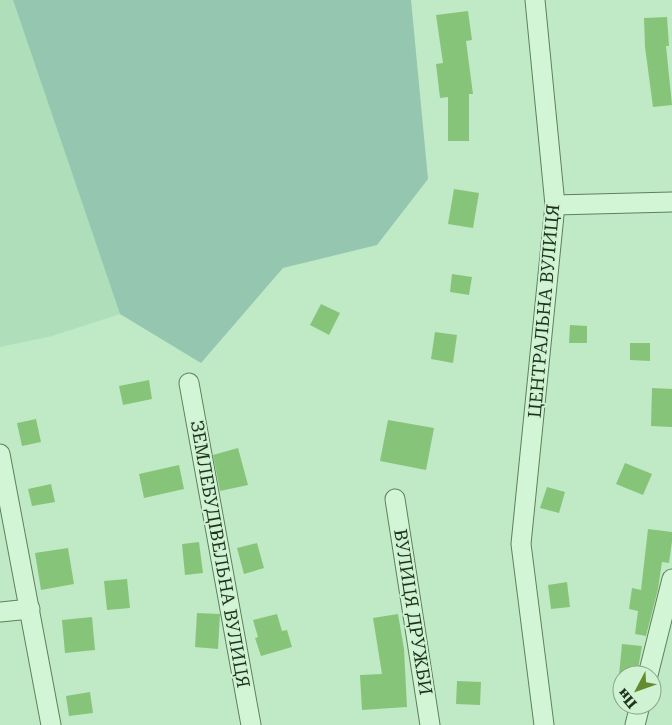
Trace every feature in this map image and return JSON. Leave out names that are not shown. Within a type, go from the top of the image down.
[{"type":"street","name":"ЦЕНТРАЛЬНА ВУЛИЦЯ","points":[[535,0],[555,205],[521,544],[544,725]]},
{"type":"street","points":[[555,205],[672,202]]},
{"type":"street","name":"ЗЕМЛЕБУДІВЕЛЬНА ВУЛИЦЯ","points":[[189,383],[251,725]]},
{"type":"street","points":[[0,454],[51,725]]},
{"type":"street","name":"ВУЛИЦЯ ДРУЖБИ","points":[[395,499],[430,725]]},
{"type":"street","points":[[650,665],[672,578]]},
{"type":"street","points":[[0,612],[30,609]]},
{"type":"green space","points":[[0,0],[13,0],[120,314],[52,336],[0,347]]},
{"type":"green space","points":[[13,0],[411,0],[428,179],[377,245],[283,268],[201,363],[120,314]]},
{"type":"building","points":[[468,11],[472,40],[466,41],[473,94],[469,94],[469,141],[448,141],[448,97],[440,98],[436,64],[443,63],[436,15]]},
{"type":"building","points":[[667,17],[669,46],[666,46],[672,105],[653,107],[645,47],[644,18]]},
{"type":"building","points":[[454,189],[479,193],[473,228],[448,224]]},
{"type":"building","points":[[452,274],[472,277],[469,295],[450,292]]},
{"type":"building","points":[[321,304],[340,313],[329,335],[310,325]]},
{"type":"building","points":[[570,325],[587,326],[587,343],[569,343]]},
{"type":"building","points":[[435,332],[457,335],[453,363],[431,359]]},
{"type":"building","points":[[630,343],[650,343],[650,361],[630,360]]},
{"type":"building","points":[[149,380],[152,399],[123,405],[119,386]]},
{"type":"building","points":[[652,388],[672,389],[672,427],[651,426]]},
{"type":"building","points":[[36,419],[41,442],[22,446],[17,423]]},
{"type":"building","points":[[388,420],[434,428],[426,470],[380,461]]},
{"type":"building","points":[[238,448],[248,485],[220,491],[213,455]]},
{"type":"building","points":[[625,463],[652,474],[643,495],[616,484]]},
{"type":"building","points":[[179,465],[184,489],[144,498],[139,474]]},
{"type":"building","points":[[51,484],[55,502],[32,506],[28,489]]},
{"type":"building","points":[[547,487],[565,492],[559,513],[540,508]]},
{"type":"building","points":[[648,529],[672,532],[672,541],[669,563],[662,562],[658,589],[646,636],[635,634],[638,611],[629,609],[632,588],[641,590]]},
{"type":"building","points":[[199,542],[203,573],[185,575],[182,544]]},
{"type":"building","points":[[257,543],[264,568],[244,574],[237,548]]},
{"type":"building","points":[[68,548],[74,584],[41,590],[35,553]]},
{"type":"building","points":[[127,579],[130,608],[107,610],[104,581]]},
{"type":"building","points":[[567,582],[570,607],[551,609],[548,585]]},
{"type":"building","points":[[197,613],[220,614],[218,649],[195,647]]},
{"type":"building","points":[[277,614],[282,631],[287,630],[292,647],[261,656],[255,638],[258,637],[253,620]]},
{"type":"building","points":[[398,614],[404,649],[407,707],[362,710],[360,675],[382,674],[373,618]]},
{"type":"building","points":[[92,617],[95,650],[65,653],[62,620]]},
{"type":"building","points":[[622,644],[642,646],[639,665],[620,665]]},
{"type":"building","points":[[457,681],[481,682],[480,705],[456,704]]},
{"type":"building","points":[[90,692],[93,713],[69,716],[66,696]]}]
